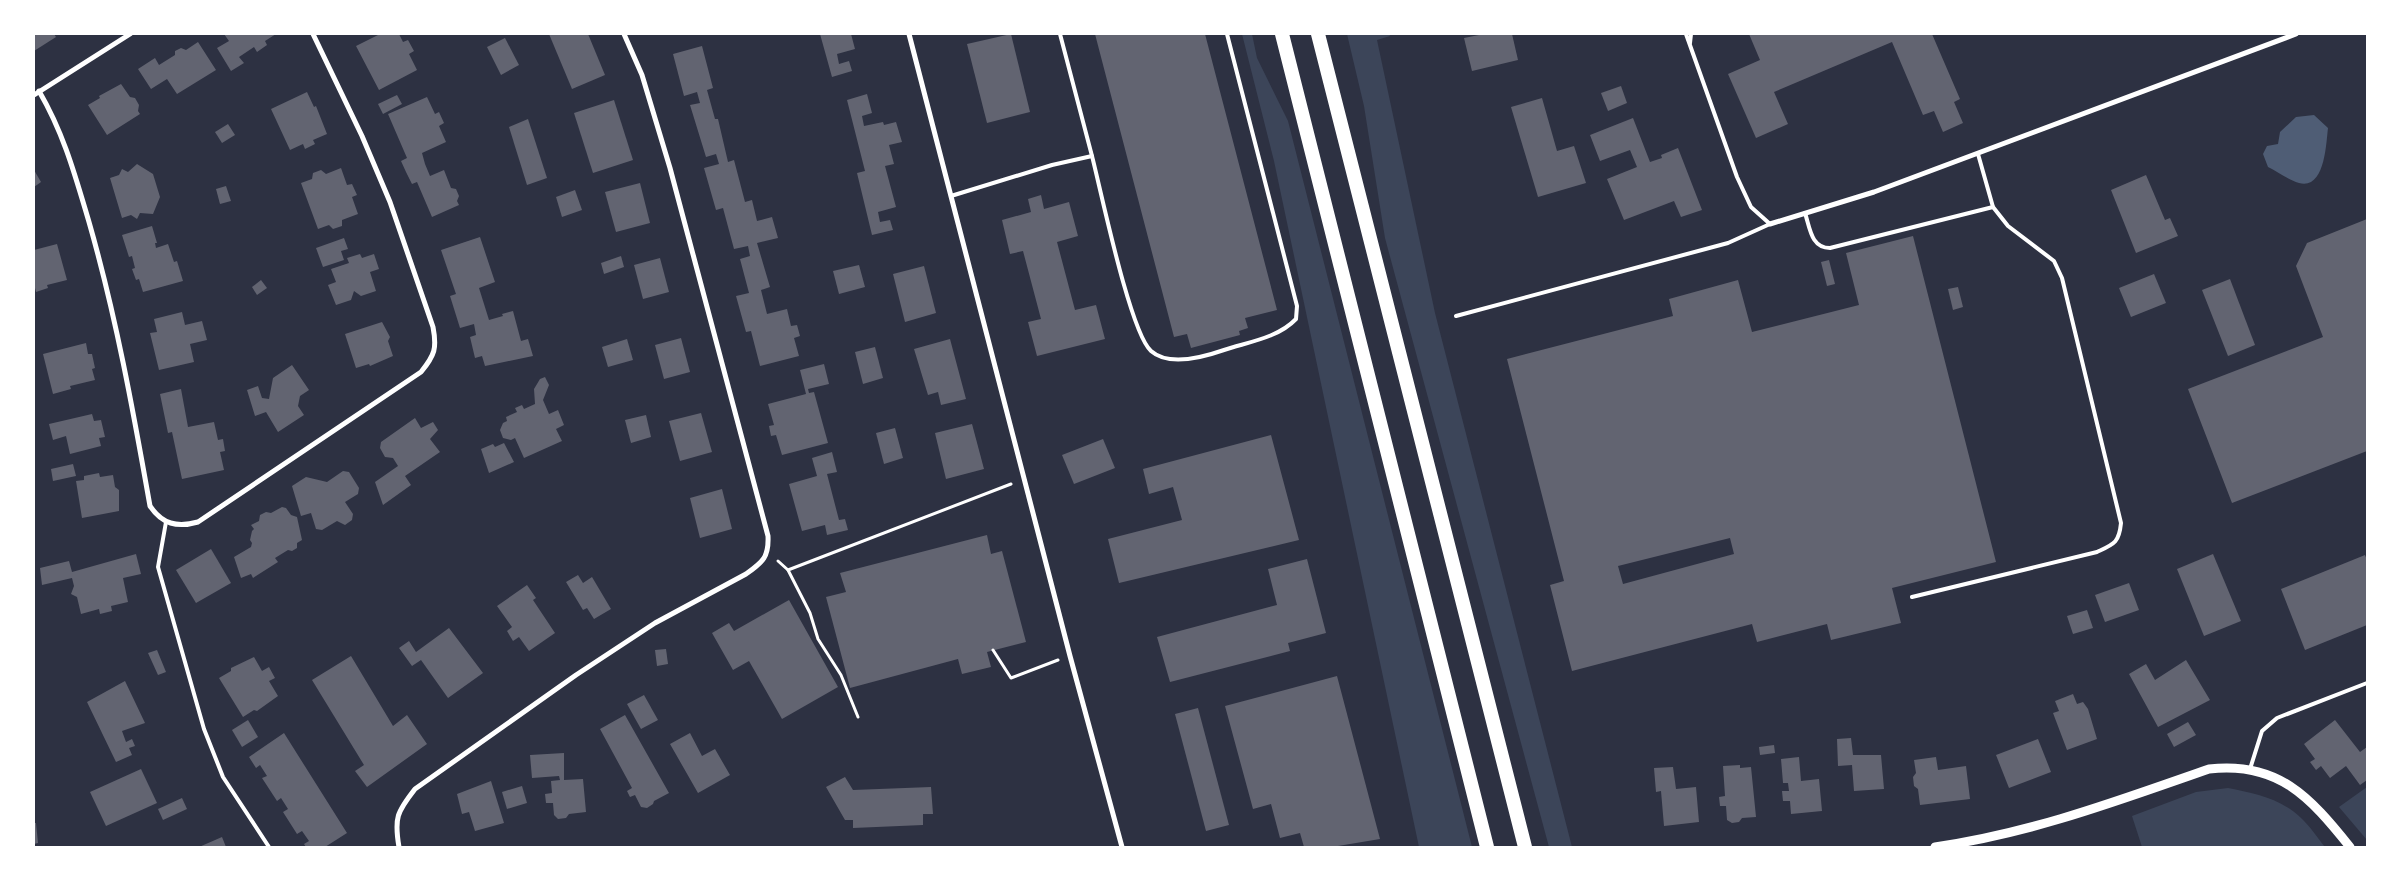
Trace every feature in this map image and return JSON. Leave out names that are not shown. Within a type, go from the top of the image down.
[{"type":"highway","points":[[1282,34],[1487,847]]},
{"type":"highway","points":[[1318,34],[1525,847]]},
{"type":"street","points":[[34,94],[130,34]]},
{"type":"street","points":[[39,91],[56,120],[70,156],[96,246],[124,358],[150,506],[157,517],[166,522],[184,526],[198,522],[414,378],[433,358],[436,341],[433,327],[390,202],[362,136],[313,34]]},
{"type":"street","points":[[399,847],[396,827],[399,810],[415,789],[576,675],[655,623],[746,574],[759,565],[768,552],[768,536],[670,168],[642,76],[624,34]]},
{"type":"street","points":[[909,34],[1026,479],[1070,656],[1122,847]]},
{"type":"street","points":[[1770,224],[1874,192],[2296,34]]},
{"type":"street","points":[[1935,847],[2005,836],[2046,825],[2208,769],[2229,767],[2250,769],[2278,779],[2303,794],[2350,847]]},
{"type":"lane","points":[[1060,34],[1135,322],[1151,351],[1172,360],[1219,352],[1286,330],[1296,319],[1297,306],[1227,34]]},
{"type":"lane","points":[[1456,316],[1728,243],[1770,224],[1751,208],[1737,177],[1686,34]]},
{"type":"lane","points":[[1690,45],[1691,34]]},
{"type":"lane","points":[[1912,597],[2098,552],[2114,544],[2120,536],[2121,523],[2062,278],[2054,261],[2008,226],[1993,207],[1978,154]]},
{"type":"lane","points":[[951,196],[1092,156]]},
{"type":"lane","points":[[1805,213],[1814,242],[1822,248],[1830,248],[1993,207]]},
{"type":"lane","points":[[166,522],[158,567],[204,729],[223,777],[268,847]]},
{"type":"lane","points":[[2250,769],[2262,731],[2277,718],[2367,683]]},
{"type":"path","points":[[858,718],[841,675],[818,639],[810,613],[788,570],[1026,479]]},
{"type":"path","points":[[993,650],[1010,678],[1070,656]]},
{"type":"shaded area","points":[[1242,34],[1252,34],[1257,58],[1288,121],[1472,847],[1419,847],[1274,161]]},
{"type":"shaded area","points":[[1347,34],[1389,34],[1390,36],[1377,40],[1435,313],[1572,847],[1549,847],[1385,238],[1364,106]]},
{"type":"shaded area","points":[[2314,115],[2328,128],[2325,154],[2319,173],[2314,180],[2308,183],[2299,183],[2268,167],[2263,154],[2267,146],[2278,144],[2280,132],[2296,117]]},
{"type":"shaded area","points":[[2367,787],[2367,840],[2339,807]]},
{"type":"shaded area","points":[[2228,788],[2256,794],[2284,805],[2310,827],[2325,847],[2142,847],[2132,816],[2196,792]]},
{"type":"building","points":[[34,34],[54,34],[56,37],[34,51]]},
{"type":"building","points":[[224,34],[276,34],[265,41],[267,45],[257,52],[254,47],[239,57],[244,63],[231,71],[217,48],[229,41]]},
{"type":"building","points":[[380,34],[399,34],[403,42],[408,40],[414,51],[409,54],[417,70],[379,90],[356,46]]},
{"type":"building","points":[[549,34],[588,34],[605,75],[572,89]]},
{"type":"building","points":[[820,34],[851,34],[855,49],[837,54],[839,64],[849,61],[852,71],[832,77]]},
{"type":"building","points":[[1011,34],[1030,112],[987,123],[967,44]]},
{"type":"building","points":[[1095,34],[1205,34],[1277,310],[1245,318],[1248,328],[1239,331],[1240,335],[1191,348],[1187,334],[1174,337]]},
{"type":"building","points":[[1484,34],[1512,34],[1518,60],[1472,71],[1464,38]]},
{"type":"building","points":[[1749,34],[1932,34],[1960,99],[1954,102],[1963,123],[1943,132],[1934,111],[1923,115],[1892,42],[1774,92],[1788,124],[1756,138],[1728,74],[1760,60]]},
{"type":"building","points":[[505,38],[519,65],[501,75],[487,47]]},
{"type":"building","points":[[198,42],[216,70],[177,94],[167,79],[151,89],[138,69],[155,58],[159,65],[175,55],[175,51],[181,48],[186,50]]},
{"type":"building","points":[[702,46],[713,88],[707,90],[715,119],[718,119],[728,162],[734,160],[745,202],[752,200],[757,221],[772,217],[778,238],[757,243],[770,287],[761,290],[767,314],[787,309],[791,326],[797,325],[800,336],[794,338],[799,356],[760,366],[751,331],[746,332],[736,296],[749,293],[740,259],[750,256],[748,246],[734,249],[723,208],[716,210],[704,168],[719,164],[716,154],[706,157],[690,105],[700,103],[697,92],[684,96],[673,54]]},
{"type":"building","points":[[121,84],[130,97],[135,98],[139,105],[138,111],[140,114],[107,135],[88,105],[100,98],[99,96]]},
{"type":"building","points":[[1621,86],[1627,103],[1608,111],[1601,93]]},
{"type":"building","points":[[307,92],[314,107],[316,106],[327,134],[313,140],[315,144],[305,149],[303,144],[290,150],[271,109]]},
{"type":"building","points":[[867,94],[872,113],[862,116],[864,126],[883,122],[884,125],[896,122],[902,142],[889,145],[894,164],[885,166],[896,207],[878,212],[880,222],[890,220],[893,230],[872,235],[857,173],[865,171],[847,100]]},
{"type":"building","points":[[397,95],[402,104],[383,114],[378,104]]},
{"type":"building","points":[[427,97],[435,114],[439,112],[444,123],[439,126],[446,142],[422,153],[425,164],[430,176],[444,170],[451,188],[456,189],[459,196],[457,201],[459,205],[432,217],[417,182],[412,184],[401,161],[407,158],[388,114]]},
{"type":"building","points":[[1542,98],[1557,151],[1574,146],[1586,183],[1538,197],[1511,107]]},
{"type":"building","points":[[614,100],[633,160],[593,173],[574,113]]},
{"type":"building","points":[[1633,118],[1650,162],[1662,158],[1661,155],[1678,148],[1702,210],[1681,217],[1674,201],[1624,220],[1607,179],[1637,167],[1630,150],[1600,161],[1590,135]]},
{"type":"building","points":[[528,119],[547,178],[527,185],[509,127]]},
{"type":"building","points":[[228,124],[235,135],[222,143],[215,132]]},
{"type":"building","points":[[137,164],[153,174],[160,197],[153,214],[140,213],[137,219],[131,215],[122,218],[110,178],[119,175],[122,169],[128,172]]},
{"type":"building","points":[[341,168],[347,185],[352,184],[357,195],[352,197],[358,214],[342,220],[342,226],[333,229],[329,225],[318,229],[301,183],[312,179],[313,173],[321,170],[326,174]]},
{"type":"building","points":[[34,170],[41,182],[34,187]]},
{"type":"building","points":[[2146,175],[2165,220],[2170,218],[2178,236],[2136,253],[2111,190]]},
{"type":"building","points":[[640,183],[650,223],[616,232],[605,192]]},
{"type":"building","points":[[226,186],[231,201],[220,204],[216,189]]},
{"type":"building","points":[[575,190],[582,210],[562,217],[556,197]]},
{"type":"building","points":[[1041,195],[1044,209],[1069,202],[1078,236],[1057,242],[1075,310],[1096,305],[1105,339],[1037,356],[1028,322],[1041,319],[1023,251],[1010,254],[1002,220],[1031,212],[1028,199]]},
{"type":"building","points":[[2367,219],[2367,451],[2232,503],[2188,389],[2323,337],[2296,266],[2307,243]]},
{"type":"building","points":[[152,226],[157,243],[155,243],[156,248],[168,244],[174,262],[177,261],[183,281],[143,292],[139,279],[136,280],[132,269],[135,268],[132,256],[129,257],[122,235]]},
{"type":"building","points":[[1913,236],[1996,562],[1892,588],[1901,623],[1831,640],[1827,624],[1757,642],[1752,624],[1572,671],[1550,585],[1564,581],[1507,359],[1673,316],[1669,299],[1738,280],[1752,332],[1859,305],[1846,253]],"holes":[[[1730,538],[1734,554],[1623,584],[1618,566]]]},
{"type":"building","points":[[480,237],[495,282],[479,288],[489,320],[513,311],[521,341],[528,339],[533,356],[485,366],[482,356],[475,358],[470,337],[476,335],[474,324],[460,328],[450,296],[456,294],[441,250]]},
{"type":"building","points":[[344,238],[348,249],[341,251],[344,260],[323,267],[316,248]]},
{"type":"building","points":[[57,244],[67,280],[47,285],[48,288],[36,292],[34,284],[34,250]]},
{"type":"building","points":[[360,254],[362,258],[374,254],[379,269],[370,272],[376,291],[361,296],[354,291],[351,300],[336,305],[328,285],[336,282],[331,269],[349,263],[347,258]]},
{"type":"building","points":[[621,256],[624,267],[604,274],[601,263]]},
{"type":"building","points":[[660,258],[669,292],[643,299],[634,265]]},
{"type":"building","points":[[1829,260],[1835,284],[1827,286],[1821,262]]},
{"type":"building","points":[[859,265],[865,287],[839,294],[833,271]]},
{"type":"building","points":[[924,266],[936,313],[905,322],[893,274]]},
{"type":"building","points":[[2154,274],[2166,303],[2131,317],[2119,288]]},
{"type":"building","points":[[2230,279],[2255,345],[2228,356],[2202,290]]},
{"type":"building","points":[[261,280],[267,288],[257,295],[252,287]]},
{"type":"building","points":[[1958,287],[1963,307],[1953,310],[1948,289]]},
{"type":"building","points":[[182,312],[185,325],[202,321],[207,340],[190,344],[194,362],[159,370],[150,333],[157,332],[154,319]]},
{"type":"building","points":[[382,322],[390,337],[388,341],[393,356],[370,366],[369,364],[356,368],[345,334]]},
{"type":"building","points":[[681,338],[690,372],[664,379],[655,345]]},
{"type":"building","points":[[627,339],[633,360],[608,367],[602,347]]},
{"type":"building","points":[[950,339],[966,399],[941,405],[938,392],[928,395],[914,349]]},
{"type":"building","points":[[86,343],[88,354],[92,354],[95,368],[92,369],[95,380],[70,386],[71,389],[53,394],[43,354]]},
{"type":"building","points":[[875,347],[883,378],[863,384],[855,352]]},
{"type":"building","points":[[824,364],[829,384],[808,389],[809,393],[814,392],[828,443],[782,455],[776,435],[771,436],[769,426],[774,425],[768,404],[806,394],[800,370]]},
{"type":"building","points":[[292,365],[309,390],[300,396],[298,406],[304,415],[278,432],[266,412],[255,416],[247,390],[258,386],[262,398],[269,399],[273,378]]},
{"type":"building","points":[[545,377],[549,385],[543,400],[549,414],[558,410],[564,425],[556,429],[562,441],[524,458],[515,438],[511,440],[503,438],[500,430],[503,423],[507,421],[506,417],[517,412],[515,408],[522,405],[524,409],[535,404],[534,389],[540,379]]},
{"type":"building","points":[[181,389],[188,427],[214,422],[218,440],[223,439],[225,451],[220,452],[224,470],[182,479],[172,432],[168,433],[160,394]]},
{"type":"building","points":[[701,413],[712,452],[680,461],[669,421]]},
{"type":"building","points":[[92,414],[94,421],[101,420],[105,437],[99,438],[101,446],[70,454],[66,436],[53,440],[49,424]]},
{"type":"building","points":[[646,415],[651,437],[631,443],[625,420]]},
{"type":"building","points":[[415,418],[421,428],[433,422],[438,430],[430,439],[440,452],[405,476],[411,485],[383,505],[375,482],[398,466],[393,458],[385,457],[380,448],[381,442]]},
{"type":"building","points":[[972,424],[984,469],[946,479],[935,433]]},
{"type":"building","points":[[895,428],[903,458],[884,464],[876,433]]},
{"type":"building","points":[[1271,435],[1299,540],[1119,583],[1108,539],[1182,520],[1173,487],[1149,494],[1143,469]]},
{"type":"building","points":[[1103,439],[1115,468],[1074,484],[1062,455]]},
{"type":"building","points":[[504,443],[514,462],[489,473],[481,449],[493,444],[495,447]]},
{"type":"building","points":[[832,452],[837,472],[827,474],[839,520],[845,519],[848,530],[827,535],[825,525],[802,531],[789,484],[817,476],[812,458]]},
{"type":"building","points":[[73,464],[76,476],[53,481],[51,469]]},
{"type":"building","points":[[343,471],[349,472],[359,488],[358,494],[345,502],[353,514],[352,520],[345,525],[337,521],[322,530],[316,529],[311,513],[301,516],[292,486],[306,477],[327,482]]},
{"type":"building","points":[[99,473],[100,477],[113,475],[115,487],[119,490],[119,511],[82,518],[76,481],[84,480],[84,476]]},
{"type":"building","points":[[722,489],[732,529],[700,538],[690,498]]},
{"type":"building","points":[[282,507],[286,508],[291,515],[297,517],[302,540],[297,543],[297,548],[292,551],[288,550],[275,558],[278,562],[253,578],[251,574],[241,578],[234,557],[251,547],[252,543],[250,540],[254,529],[251,525],[259,521],[260,515],[266,512],[271,513]]},
{"type":"building","points":[[987,535],[991,554],[1002,551],[1026,642],[987,652],[991,667],[962,674],[958,659],[850,688],[826,597],[846,592],[840,573]]},
{"type":"building","points":[[211,549],[231,583],[196,603],[176,570]]},
{"type":"building","points":[[136,554],[141,574],[123,578],[128,602],[111,606],[112,611],[100,614],[99,609],[81,614],[77,597],[71,594],[74,586],[72,578],[42,585],[40,568],[69,561],[72,572]]},
{"type":"building","points":[[2213,554],[2241,621],[2204,636],[2177,569]]},
{"type":"building","points":[[2365,555],[2367,560],[2367,625],[2305,650],[2281,589]]},
{"type":"building","points":[[1307,559],[1326,633],[1288,643],[1290,651],[1170,682],[1157,637],[1277,605],[1268,569]]},
{"type":"building","points":[[578,575],[583,583],[592,577],[611,609],[594,619],[587,608],[583,610],[566,582]]},
{"type":"building","points":[[2129,583],[2139,610],[2105,622],[2095,595]]},
{"type":"building","points":[[527,585],[536,598],[533,600],[555,633],[529,651],[519,637],[513,641],[507,631],[512,627],[497,606]]},
{"type":"building","points":[[789,600],[838,687],[782,719],[749,661],[733,670],[712,633],[729,623],[734,631]]},
{"type":"building","points":[[2087,610],[2093,628],[2073,634],[2067,616]]},
{"type":"building","points":[[449,628],[483,673],[448,698],[421,660],[412,666],[399,648],[409,641],[416,652]]},
{"type":"building","points":[[666,649],[668,664],[657,666],[655,650]]},
{"type":"building","points":[[157,650],[166,672],[158,675],[148,653]]},
{"type":"building","points":[[351,656],[393,726],[407,715],[427,744],[367,787],[355,771],[364,765],[312,680]]},
{"type":"building","points":[[254,657],[262,671],[269,667],[275,678],[269,681],[278,696],[257,711],[254,710],[243,717],[219,678],[231,671],[231,668]]},
{"type":"building","points":[[2186,660],[2210,700],[2158,727],[2129,674],[2146,664],[2155,680]]},
{"type":"building","points":[[1337,676],[1380,839],[1332,847],[1304,847],[1300,833],[1280,838],[1271,804],[1253,809],[1225,706]]},
{"type":"building","points":[[125,681],[145,723],[122,731],[126,742],[132,739],[135,746],[129,748],[132,755],[116,762],[87,702]]},
{"type":"building","points":[[2073,694],[2077,704],[2083,702],[2088,709],[2097,739],[2067,750],[2053,713],[2059,711],[2055,701]]},
{"type":"building","points":[[644,695],[658,720],[641,729],[627,704]]},
{"type":"building","points":[[1198,708],[1229,825],[1206,831],[1175,714]]},
{"type":"building","points":[[625,715],[669,793],[654,801],[647,808],[641,807],[635,795],[630,797],[627,791],[632,788],[600,729]]},
{"type":"building","points":[[248,720],[258,737],[242,747],[232,730]]},
{"type":"building","points":[[2335,720],[2360,752],[2367,747],[2367,780],[2360,785],[2346,766],[2330,778],[2321,766],[2316,770],[2310,762],[2315,759],[2304,744]]},
{"type":"building","points":[[2188,722],[2196,735],[2174,747],[2167,734]]},
{"type":"building","points":[[284,733],[347,833],[325,847],[306,847],[304,844],[309,841],[302,831],[297,834],[283,812],[288,809],[281,798],[277,801],[262,778],[267,776],[260,765],[256,768],[249,757]]},
{"type":"building","points":[[690,733],[702,756],[715,749],[730,775],[698,793],[670,744]]},
{"type":"building","points":[[1851,738],[1853,755],[1881,755],[1884,789],[1854,791],[1852,765],[1838,766],[1837,739]]},
{"type":"building","points":[[2038,739],[2051,772],[2009,788],[1996,755]]},
{"type":"building","points":[[1774,745],[1775,753],[1760,755],[1759,747]]},
{"type":"building","points":[[564,753],[564,780],[583,779],[586,812],[569,814],[566,818],[558,819],[554,815],[553,803],[546,803],[545,794],[552,793],[551,781],[560,780],[559,776],[532,778],[530,755]]},
{"type":"building","points":[[1799,757],[1801,781],[1819,779],[1822,811],[1791,814],[1790,801],[1783,801],[1782,791],[1789,791],[1788,783],[1783,783],[1781,759]]},
{"type":"building","points":[[1936,757],[1938,770],[1966,766],[1970,799],[1920,805],[1918,789],[1914,786],[1913,777],[1916,773],[1914,760]]},
{"type":"building","points":[[1740,765],[1740,768],[1751,767],[1756,817],[1742,818],[1739,822],[1732,823],[1727,820],[1726,806],[1720,806],[1719,797],[1725,796],[1723,766]]},
{"type":"building","points":[[1673,767],[1676,789],[1696,787],[1699,822],[1664,826],[1661,791],[1656,792],[1654,768]]},
{"type":"building","points":[[141,769],[157,803],[106,826],[90,792]]},
{"type":"building","points":[[845,777],[853,790],[931,787],[933,814],[923,814],[923,825],[853,828],[853,820],[845,820],[826,787]]},
{"type":"building","points":[[491,781],[504,823],[475,831],[469,812],[462,814],[457,794]]},
{"type":"building","points":[[522,786],[527,803],[507,809],[502,792]]},
{"type":"building","points":[[182,798],[187,809],[163,820],[158,809]]},
{"type":"building","points":[[34,823],[36,823],[38,843],[34,844]]},
{"type":"building","points":[[222,837],[226,847],[199,847]]}]
